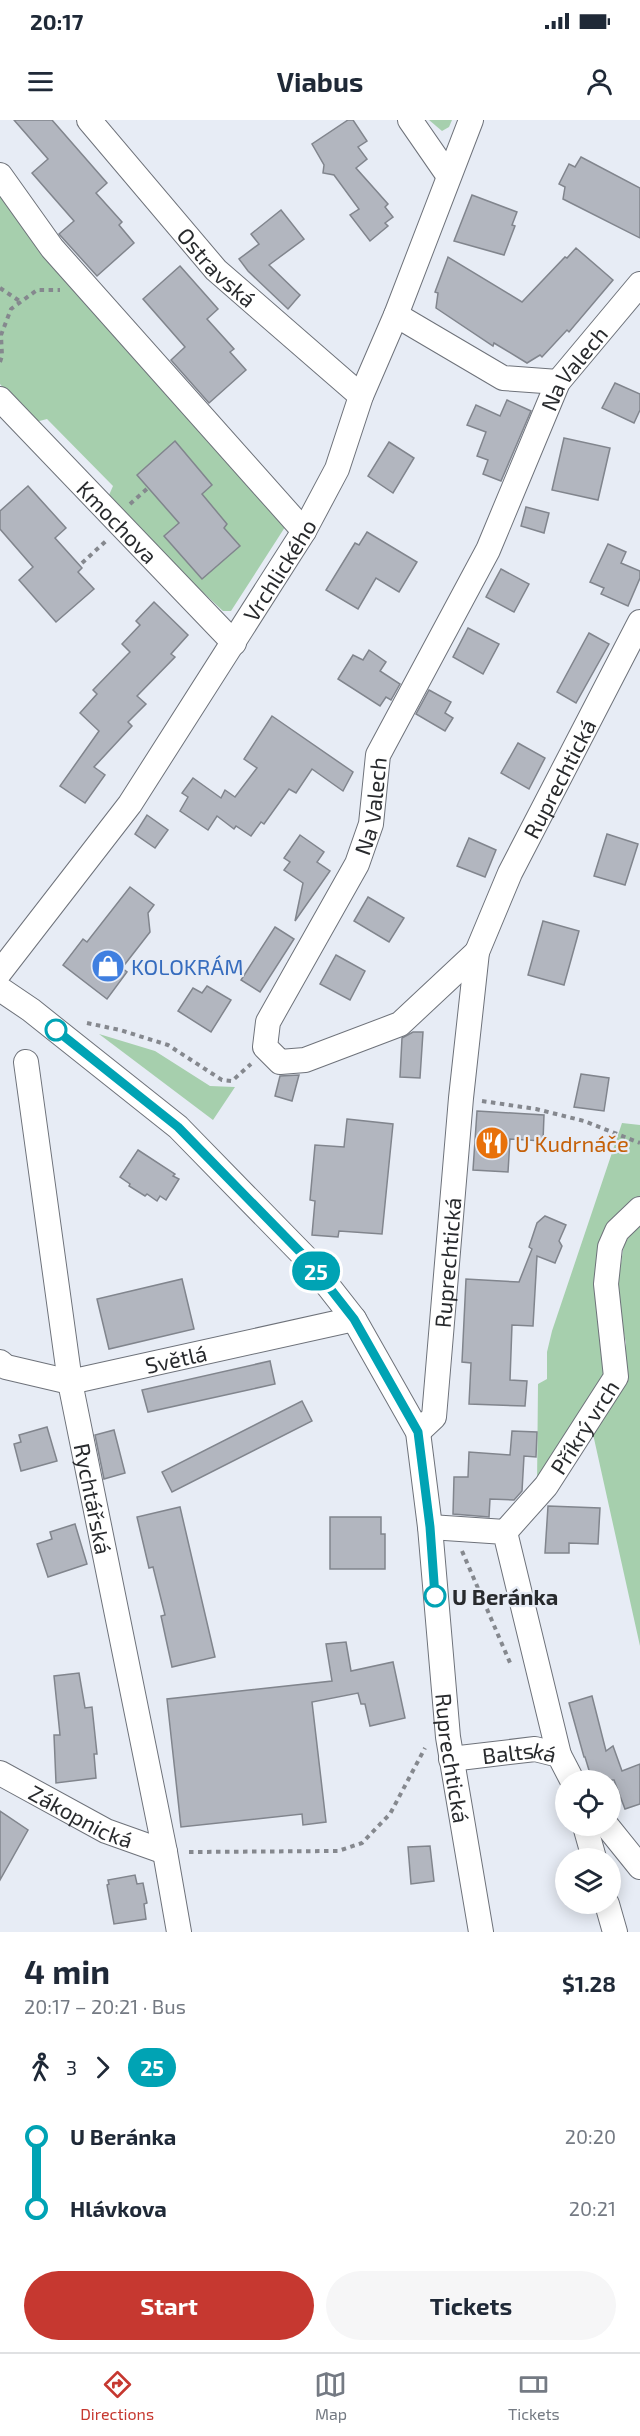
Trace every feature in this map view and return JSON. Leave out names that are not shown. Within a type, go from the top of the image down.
[{"type":"street","name":"Ostravská","points":[[89,120],[216,270],[361,396]]},
{"type":"street","points":[[410,120],[448,175]]},
{"type":"street","name":"Vrchlického","points":[[0,972],[130,804],[304,531],[337,469],[361,396],[396,315],[471,120]]},
{"type":"street","points":[[0,175],[52,248],[304,531]]},
{"type":"street","name":"Na Valech","points":[[267,1049],[265,1047],[268,1022],[357,864],[371,824],[378,755],[488,550],[558,382],[640,284]]},
{"type":"street","points":[[396,315],[503,378],[558,382]]},
{"type":"street","name":"Kmochova","points":[[0,399],[234,643]]},
{"type":"street","name":"Ruprechtická","points":[[481,1932],[451,1759],[440,1528],[418,1432],[434,1417],[461,1098],[477,952],[510,873],[640,622]]},
{"type":"street","points":[[267,1049],[280,1062],[305,1060],[400,1024],[477,952]]},
{"type":"street","points":[[0,989],[31,1010],[178,1127],[307,1259],[354,1319],[418,1432]]},
{"type":"street","name":"Rychtářská","points":[[26,1062],[70,1382],[165,1852],[179,1932]]},
{"type":"street","name":"Příkrý vrch","points":[[505,1532],[546,1486],[615,1377],[606,1284],[610,1248],[617,1231],[640,1209]]},
{"type":"street","name":"Světlá","points":[[0,1362],[6,1367],[70,1382],[354,1319]]},
{"type":"street","points":[[440,1528],[505,1532],[559,1755]]},
{"type":"street","name":"Baltská","points":[[451,1759],[535,1749],[559,1755],[567,1770]]},
{"type":"street","name":"Zákopnická","points":[[0,1773],[106,1831],[165,1852]]},
{"type":"street","points":[[615,1836],[640,1867]]},
{"type":"street","points":[[610,1914],[615,1932]]},
{"type":"path","points":[[0,288],[21,302]]},
{"type":"path","points":[[0,362],[1,335],[11,309],[37,290],[90,291]]},
{"type":"path","points":[[82,563],[123,527]]},
{"type":"path","points":[[80,1021],[120,1030],[168,1045],[222,1080],[232,1081],[267,1049]]},
{"type":"path","points":[[461,1098],[536,1109],[584,1121],[640,1143]]},
{"type":"path","points":[[440,1528],[515,1676]]},
{"type":"path","points":[[165,1852],[338,1851],[362,1843],[390,1814],[427,1743]]},
{"type":"green space","points":[[429,120],[452,120],[449,127],[442,131]]},
{"type":"green space","points":[[0,187],[287,524],[231,611],[223,611],[106,502],[113,486],[47,419],[32,423],[0,384]]},
{"type":"green space","points":[[99,1034],[155,1051],[210,1086],[235,1087],[213,1120]]},
{"type":"green space","points":[[622,1123],[640,1125],[640,1199],[616,1226],[609,1361],[603,1389],[537,1487],[538,1384],[547,1379],[547,1352],[552,1331]]},
{"type":"green space","points":[[640,1221],[640,1646],[593,1434],[618,1394],[626,1343],[616,1296],[624,1244]]},
{"type":"building","points":[[14,120],[52,120],[107,183],[96,193],[122,222],[119,225],[134,243],[97,276],[59,234],[74,221],[32,173],[48,159]]},
{"type":"building","points":[[348,120],[353,120],[367,141],[358,147],[367,159],[356,168],[388,204],[385,207],[393,217],[385,223],[388,226],[370,241],[350,215],[359,209],[334,175],[323,173],[324,165],[312,144]]},
{"type":"building","points":[[581,157],[640,188],[640,238],[563,199],[565,187],[559,184],[569,164],[575,167]]},
{"type":"building","points":[[472,195],[517,212],[512,225],[515,226],[504,255],[454,241]]},
{"type":"building","points":[[281,210],[304,239],[269,265],[300,295],[288,309],[248,271],[239,259],[259,244],[251,234]]},
{"type":"building","points":[[576,248],[613,280],[569,332],[567,330],[542,357],[540,355],[527,363],[494,343],[493,346],[436,308],[438,293],[435,292],[448,257],[522,302]]},
{"type":"building","points":[[180,266],[218,309],[207,319],[234,349],[230,352],[246,370],[209,403],[171,360],[185,347],[143,299]]},
{"type":"building","points":[[615,383],[640,394],[640,410],[634,423],[602,408]]},
{"type":"building","points":[[507,400],[531,411],[501,481],[483,474],[488,460],[477,456],[486,432],[467,425],[476,405],[500,416]]},
{"type":"building","points":[[564,438],[610,448],[598,500],[552,490]]},
{"type":"building","points":[[175,441],[212,485],[202,494],[227,524],[224,528],[240,546],[202,579],[164,536],[179,523],[137,475]]},
{"type":"building","points":[[389,442],[414,458],[393,493],[368,476]]},
{"type":"building","points":[[28,486],[66,528],[55,538],[82,568],[78,572],[94,589],[56,622],[19,580],[33,567],[0,529],[0,511]]},
{"type":"building","points":[[526,507],[549,513],[544,533],[521,526]]},
{"type":"building","points":[[367,532],[417,562],[399,592],[376,578],[358,609],[326,590],[355,543],[359,545]]},
{"type":"building","points":[[608,544],[626,552],[621,563],[640,571],[640,578],[628,606],[601,594],[604,588],[590,582]]},
{"type":"building","points":[[501,569],[529,584],[514,612],[486,597]]},
{"type":"building","points":[[154,602],[188,635],[171,654],[175,657],[137,696],[146,704],[128,722],[132,726],[94,767],[105,775],[85,803],[60,786],[99,731],[80,713],[97,694],[93,690],[130,652],[122,644],[140,625],[136,621]]},
{"type":"building","points":[[468,628],[499,644],[483,674],[453,657]]},
{"type":"building","points":[[589,633],[609,644],[576,703],[557,692]]},
{"type":"building","points":[[369,650],[386,662],[380,671],[400,684],[391,700],[386,697],[380,706],[338,679],[353,655],[363,660]]},
{"type":"building","points":[[429,690],[451,702],[445,713],[453,718],[445,731],[416,714]]},
{"type":"building","points":[[272,716],[353,772],[343,791],[312,769],[296,793],[289,789],[264,824],[261,822],[251,836],[236,826],[234,829],[217,816],[208,830],[180,811],[188,797],[182,793],[193,778],[221,798],[225,790],[235,797],[257,768],[244,759]]},
{"type":"building","points":[[518,743],[545,758],[529,789],[501,773]]},
{"type":"building","points":[[147,815],[168,830],[155,848],[135,834]]},
{"type":"building","points":[[607,834],[638,844],[625,885],[594,876]]},
{"type":"building","points":[[300,835],[324,852],[317,862],[330,871],[295,921],[303,883],[284,870],[290,862],[284,858]]},
{"type":"building","points":[[469,838],[496,850],[485,877],[457,866]]},
{"type":"building","points":[[130,887],[154,905],[148,913],[150,932],[122,968],[127,972],[107,999],[63,965],[83,939],[87,942]]},
{"type":"building","points":[[368,897],[404,918],[389,942],[354,921]]},
{"type":"building","points":[[543,921],[579,931],[564,985],[528,975]]},
{"type":"building","points":[[275,927],[294,939],[260,992],[241,980]]},
{"type":"building","points":[[336,955],[365,971],[350,1000],[320,984]]},
{"type":"building","points":[[207,986],[231,1000],[211,1032],[178,1011],[193,988],[202,993]]},
{"type":"building","points":[[413,1032],[423,1032],[420,1078],[400,1077],[402,1038]]},
{"type":"building","points":[[581,1074],[609,1078],[604,1111],[574,1107]]},
{"type":"building","points":[[299,1075],[292,1101],[275,1096],[280,1076]]},
{"type":"building","name":"U Kudrnáče","points":[[477,1111],[544,1115],[543,1141],[510,1139],[508,1172],[473,1170]]},
{"type":"building","points":[[347,1119],[393,1124],[382,1234],[339,1231],[338,1237],[312,1235],[315,1201],[310,1200],[315,1145],[344,1147]]},
{"type":"building","points":[[138,1150],[179,1179],[166,1200],[160,1196],[157,1201],[147,1194],[145,1196],[120,1177]]},
{"type":"building","points":[[545,1216],[566,1225],[559,1241],[562,1246],[555,1263],[537,1256],[533,1326],[512,1325],[510,1380],[527,1381],[525,1406],[469,1404],[471,1363],[462,1362],[466,1279],[519,1282],[532,1249],[529,1247],[537,1223]]},
{"type":"building","points":[[182,1279],[194,1329],[109,1349],[97,1299]]},
{"type":"building","points":[[270,1361],[275,1384],[148,1412],[142,1390]]},
{"type":"building","points":[[302,1401],[312,1421],[172,1492],[162,1472]]},
{"type":"building","points":[[47,1427],[57,1461],[21,1471],[14,1444],[21,1442],[19,1435]]},
{"type":"building","points":[[114,1430],[125,1473],[104,1479],[95,1435]]},
{"type":"building","points":[[512,1431],[537,1432],[536,1457],[524,1456],[522,1491],[514,1500],[490,1499],[489,1517],[453,1514],[454,1477],[468,1477],[469,1452],[510,1455]]},
{"type":"building","points":[[548,1506],[600,1508],[598,1544],[569,1543],[569,1553],[545,1553]]},
{"type":"building","points":[[180,1507],[215,1657],[172,1667],[161,1616],[165,1615],[153,1567],[149,1568],[137,1517]]},
{"type":"building","points":[[330,1517],[381,1517],[381,1534],[385,1534],[385,1569],[330,1569]]},
{"type":"building","points":[[75,1524],[87,1564],[48,1577],[37,1544],[52,1539],[50,1532]]},
{"type":"building","points":[[346,1642],[351,1671],[393,1662],[405,1718],[370,1726],[365,1704],[361,1704],[358,1693],[312,1702],[326,1822],[303,1825],[302,1814],[181,1827],[167,1699],[332,1681],[326,1644]]},
{"type":"building","points":[[79,1673],[85,1708],[92,1707],[97,1754],[94,1754],[96,1778],[56,1783],[54,1735],[60,1735],[54,1676]]},
{"type":"building","points":[[592,1696],[606,1751],[613,1746],[622,1771],[640,1764],[640,1804],[625,1809],[621,1798],[621,1770],[589,1770],[569,1703]]},
{"type":"building","points":[[0,1811],[28,1830],[0,1880]]},
{"type":"building","points":[[430,1846],[434,1881],[411,1884],[408,1847]]},
{"type":"building","points":[[135,1875],[137,1884],[143,1883],[147,1903],[144,1904],[146,1919],[114,1924],[108,1880]]},
{"type":"bus line","name":"25","points":[[56,1030],[178,1127],[307,1259],[354,1319],[418,1432],[430,1527],[435,1596]]},
{"type":"place","name":"KOLOKRÁM","points":[[108,966]]},
{"type":"place","name":"U Kudrnáče","points":[[492,1143]]},
{"type":"place","name":"U Beránka","points":[[435,1596]]}]
